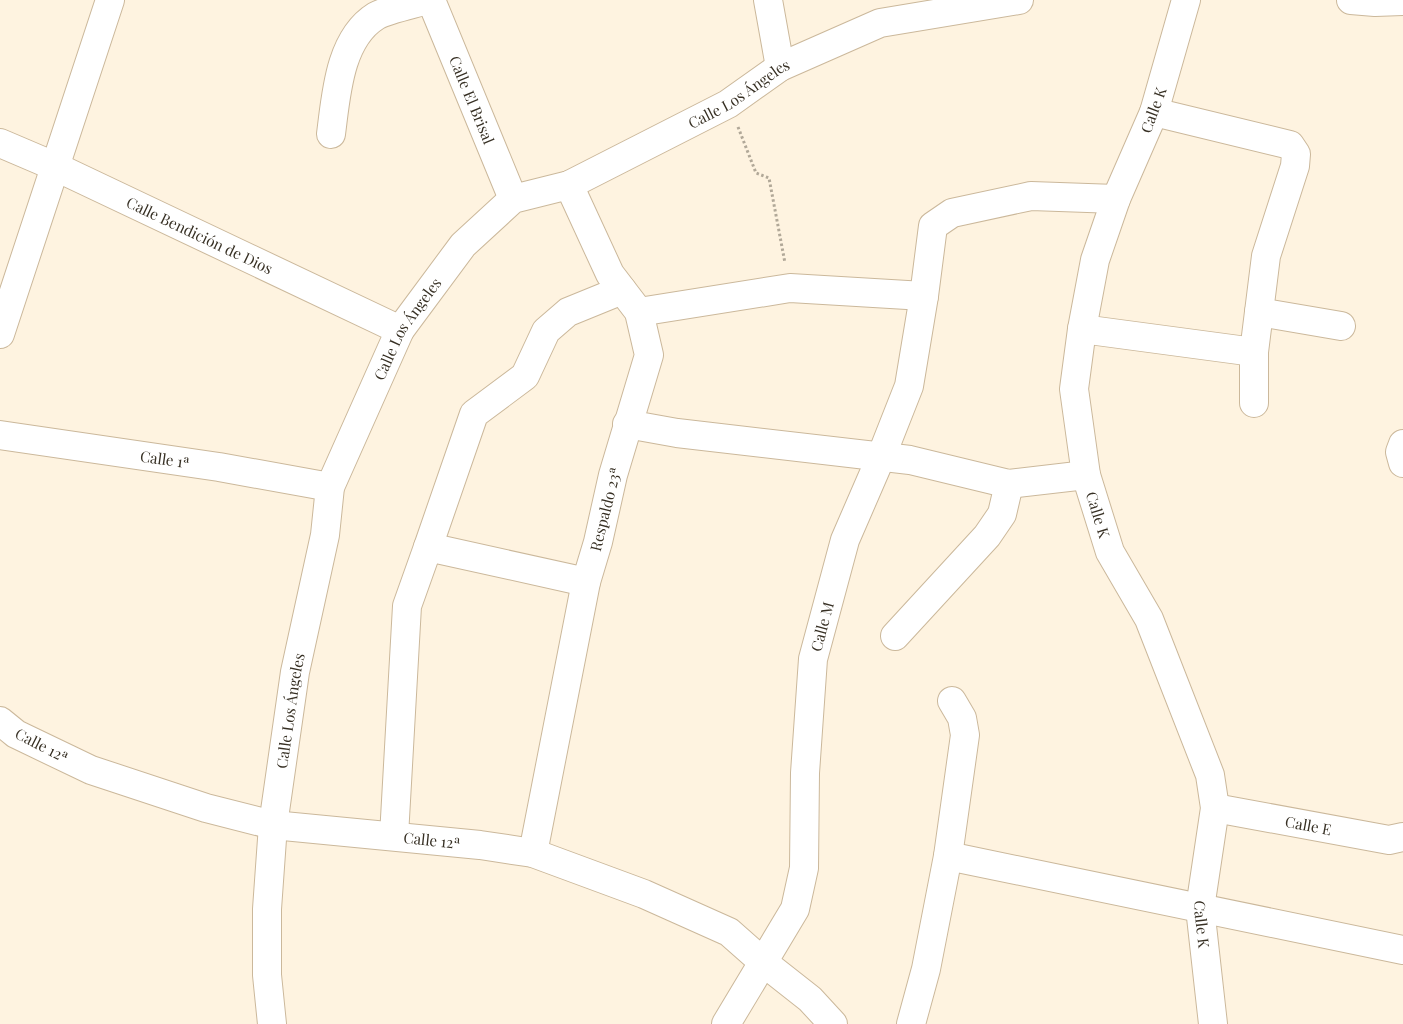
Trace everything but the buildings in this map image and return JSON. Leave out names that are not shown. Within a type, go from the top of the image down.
[{"type":"street","points":[[0,334],[110,0]]},
{"type":"street","points":[[331,134],[337,88],[344,60],[357,34],[376,16],[427,0]]},
{"type":"street","name":"Calle El Brisal","points":[[431,0],[513,199]]},
{"type":"street","points":[[768,0],[780,67]]},
{"type":"street","name":"Calle Los Ángeles","points":[[272,1024],[267,966],[267,909],[273,824],[295,672],[324,535],[330,487],[400,330],[462,245],[513,199],[569,185],[728,104],[780,67],[880,23],[1019,0]]},
{"type":"street","name":"Calle K","points":[[1186,0],[1154,112],[1116,199],[1096,260],[1082,328],[1074,390],[1086,474],[1110,552],[1149,619],[1210,775],[1215,808],[1200,908],[1213,1024]]},
{"type":"street","points":[[1367,1],[1403,1]]},
{"type":"street","points":[[1154,112],[1290,145],[1296,154],[1295,166],[1266,256],[1254,352],[1254,403]]},
{"type":"street","name":"Calle Bendición de Dios","points":[[0,143],[54,166],[400,330]]},
{"type":"street","name":"Respaldo 23ª","points":[[533,853],[586,582],[598,542],[627,424],[649,354],[639,312],[610,274],[569,185]]},
{"type":"street","name":"Calle M","points":[[726,1024],[795,909],[804,868],[805,773],[813,659],[845,540],[909,386],[934,226],[952,213],[1031,196],[1116,199]]},
{"type":"street","points":[[639,312],[790,288],[924,296]]},
{"type":"street","points":[[394,836],[408,606],[474,414],[525,376],[546,331],[568,312],[622,290]]},
{"type":"street","points":[[1259,312],[1341,326]]},
{"type":"street","points":[[1082,328],[1254,352]]},
{"type":"street","points":[[627,424],[676,434],[910,460],[1009,484],[1086,474]]},
{"type":"street","name":"Calle 1ª","points":[[0,435],[210,466],[330,487]]},
{"type":"street","points":[[1403,444],[1400,452],[1403,463]]},
{"type":"street","points":[[896,636],[987,536],[1002,514],[1009,484]]},
{"type":"street","points":[[428,547],[586,582]]},
{"type":"street","points":[[911,1024],[926,969],[948,856],[965,735],[962,718],[952,701]]},
{"type":"street","name":"Calle 12ª","points":[[5,731],[91,770],[206,808],[273,824],[480,845],[533,853],[644,894],[729,932],[810,999],[833,1024]]},
{"type":"street","name":"Calle E","points":[[1215,808],[1389,840],[1403,837]]},
{"type":"street","points":[[948,856],[1403,950]]},
{"type":"path","points":[[728,104],[756,173],[769,178],[790,288]]}]
